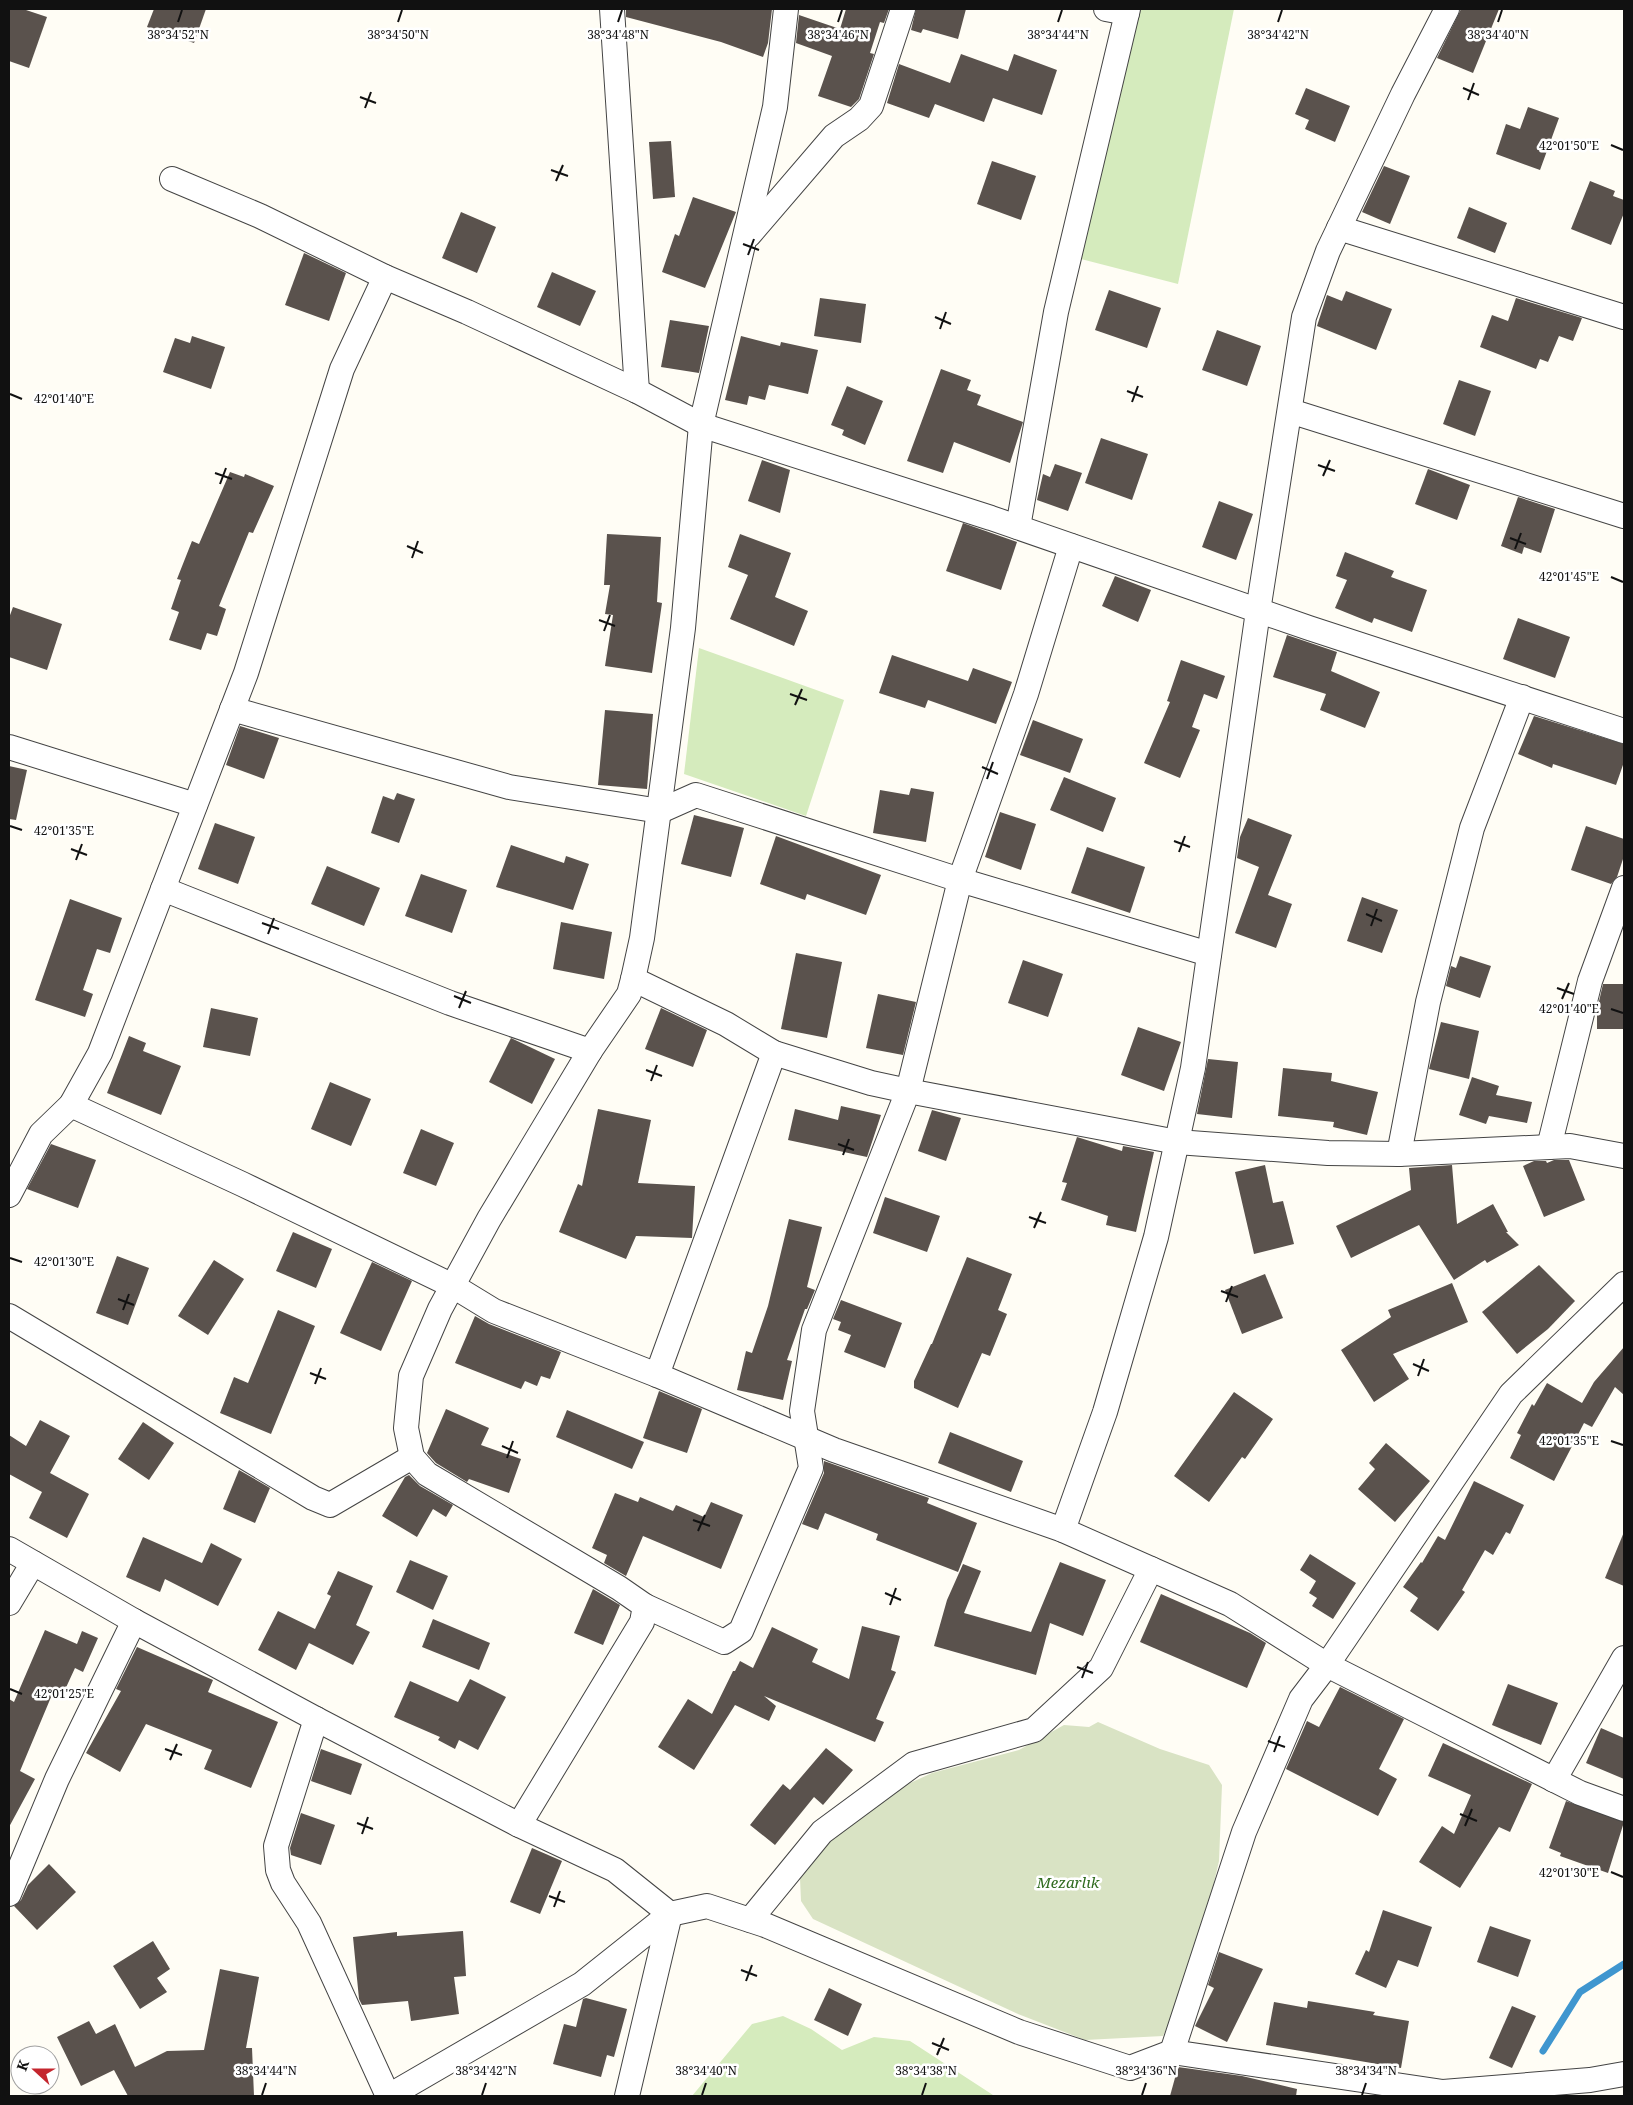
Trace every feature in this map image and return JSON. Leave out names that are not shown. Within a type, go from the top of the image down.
[{"type":"street","points":[[612,9],[636,390]]},
{"type":"street","points":[[786,9],[776,107],[747,238],[701,425],[683,628],[660,811],[642,938],[629,994],[590,1051],[490,1219],[440,1309],[411,1376],[406,1428],[412,1457],[427,1474],[619,1588],[645,1606],[724,1642],[741,1630],[811,1468],[802,1411],[814,1330],[908,1091],[960,880],[1026,694],[1071,546]]},
{"type":"street","points":[[747,238],[834,136],[859,119],[871,106],[903,9]]},
{"type":"street","points":[[1063,1530],[1108,1403],[1156,1237],[1194,1068],[1258,611],[1304,317],[1328,251],[1403,94],[1447,9]]},
{"type":"street","points":[[1018,528],[1056,312],[1120,10]]},
{"type":"street","points":[[172,179],[260,216],[385,277],[467,312],[636,390],[701,425],[1018,528],[1258,611],[1624,731]]},
{"type":"street","points":[[1339,228],[1624,317]]},
{"type":"street","points":[[9,1195],[41,1134],[71,1105],[100,1053],[246,672],[342,368],[385,277]]},
{"type":"street","points":[[1290,411],[1624,516]]},
{"type":"street","points":[[1399,1154],[1428,1002],[1472,828],[1522,697]]},
{"type":"street","points":[[232,709],[509,787],[660,811],[696,795],[960,880],[1210,954]]},
{"type":"street","points":[[9,747],[196,805]]},
{"type":"street","points":[[1550,1147],[1590,981],[1624,888]]},
{"type":"street","points":[[163,889],[450,1003],[590,1051]]},
{"type":"street","points":[[633,979],[726,1024],[774,1053],[871,1084],[1177,1142],[1328,1153],[1399,1154],[1570,1146],[1624,1156]]},
{"type":"street","points":[[657,1376],[774,1053]]},
{"type":"street","points":[[71,1105],[242,1184],[453,1286],[494,1311],[844,1454],[1063,1530],[1230,1604],[1327,1665],[1580,1793],[1624,1809]]},
{"type":"street","points":[[1172,2052],[1244,1832],[1301,1699],[1327,1665],[1511,1394],[1624,1284]]},
{"type":"street","points":[[9,1316],[313,1498],[330,1505],[412,1457]]},
{"type":"street","points":[[9,1550],[134,1621],[316,1719],[519,1825],[615,1870],[670,1914]]},
{"type":"street","points":[[9,1604],[33,1563]]},
{"type":"street","points":[[750,1920],[822,1832],[914,1764],[1034,1730],[1101,1668],[1150,1568]]},
{"type":"street","points":[[519,1825],[642,1622],[645,1606]]},
{"type":"street","points":[[9,1894],[57,1779],[134,1621]]},
{"type":"street","points":[[1554,1780],[1624,1658]]},
{"type":"street","points":[[316,1719],[276,1846],[278,1870],[283,1883],[309,1924],[388,2096],[582,1984],[670,1914],[707,1906],[750,1920],[1019,2032],[1130,2068],[1172,2052],[1442,2092],[1590,2080],[1624,2074]]},
{"type":"street","points":[[627,2096],[670,1914]]},
{"type":"green space","points":[[1139,9],[1234,9],[1178,284],[1081,259]]},
{"type":"green space","points":[[699,648],[844,700],[806,816],[684,774]]},
{"type":"green space","name":"Mezarlık","points":[[1098,1722],[1160,1749],[1209,1765],[1222,1785],[1219,1861],[1194,1969],[1163,2036],[1085,2040],[1018,2014],[813,1919],[801,1901],[800,1878],[835,1834],[873,1800],[932,1773],[1019,1750],[1064,1725],[1089,1727]]},
{"type":"green space","points":[[783,2016],[811,2029],[842,2050],[874,2037],[910,2041],[993,2095],[692,2096],[752,2024]]},
{"type":"building","points":[[9,9],[23,9],[47,17],[29,68],[9,61]]},
{"type":"building","points":[[154,9],[206,9],[194,43],[147,27]]},
{"type":"building","points":[[626,9],[772,9],[768,43],[763,57],[721,42],[626,17]]},
{"type":"building","points":[[846,9],[889,9],[884,23],[880,22],[870,53],[874,54],[859,99],[851,107],[818,96],[832,56],[796,43],[799,15],[840,29]]},
{"type":"building","points":[[916,9],[966,9],[958,39],[923,29],[921,33],[911,30]]},
{"type":"building","points":[[1461,9],[1499,9],[1473,73],[1437,58]]},
{"type":"building","points":[[961,54],[1008,71],[1014,54],[1057,70],[1042,115],[993,98],[984,122],[935,104],[929,118],[887,103],[899,64],[950,83]]},
{"type":"building","points":[[1306,88],[1350,106],[1335,142],[1305,129],[1309,120],[1295,114]]},
{"type":"building","points":[[1528,107],[1559,118],[1540,170],[1496,154],[1506,124],[1520,129]]},
{"type":"building","points":[[671,141],[675,197],[653,199],[649,142]]},
{"type":"building","points":[[992,161],[1036,176],[1021,220],[977,204]]},
{"type":"building","points":[[1384,166],[1410,176],[1390,224],[1362,212]]},
{"type":"building","points":[[1590,181],[1615,191],[1613,196],[1624,200],[1624,213],[1611,245],[1571,229]]},
{"type":"building","points":[[693,197],[736,212],[705,288],[662,272],[675,234],[679,236]]},
{"type":"building","points":[[1469,207],[1507,223],[1495,253],[1457,238]]},
{"type":"building","points":[[461,212],[496,227],[477,273],[442,258]]},
{"type":"building","points":[[304,253],[346,273],[329,321],[285,305]]},
{"type":"building","points":[[552,272],[596,291],[580,326],[537,307]]},
{"type":"building","points":[[1109,290],[1161,308],[1147,348],[1095,330]]},
{"type":"building","points":[[1346,291],[1392,309],[1376,350],[1317,326],[1327,295],[1342,301]]},
{"type":"building","points":[[820,298],[866,304],[861,343],[814,336]]},
{"type":"building","points":[[1516,298],[1582,318],[1573,341],[1559,336],[1548,362],[1540,359],[1536,369],[1480,347],[1492,315],[1508,321]]},
{"type":"building","points":[[670,320],[709,326],[699,373],[661,367]]},
{"type":"building","points":[[1217,330],[1261,346],[1247,386],[1202,370]]},
{"type":"building","points":[[192,336],[225,347],[211,389],[163,372],[175,338],[190,343]]},
{"type":"building","points":[[741,336],[780,346],[781,342],[818,350],[808,394],[769,385],[765,400],[749,396],[747,405],[725,400]]},
{"type":"building","points":[[941,369],[971,380],[967,390],[981,395],[977,405],[1023,422],[1010,463],[954,442],[943,473],[907,461]]},
{"type":"building","points":[[1459,380],[1491,391],[1475,436],[1443,424]]},
{"type":"building","points":[[847,386],[883,401],[865,445],[842,435],[844,430],[831,425]]},
{"type":"building","points":[[1101,438],[1148,454],[1132,500],[1085,483]]},
{"type":"building","points":[[762,460],[790,470],[780,513],[748,501]]},
{"type":"building","points":[[1055,464],[1082,473],[1068,511],[1037,500],[1043,474],[1050,477]]},
{"type":"building","points":[[1428,469],[1470,485],[1457,520],[1415,504]]},
{"type":"building","points":[[230,472],[244,477],[245,474],[274,486],[253,533],[249,532],[219,606],[226,609],[217,636],[207,633],[201,650],[169,640],[179,612],[171,609],[181,580],[177,579],[192,541],[199,544]]},
{"type":"building","points":[[1518,497],[1555,509],[1541,553],[1524,547],[1522,554],[1501,546]]},
{"type":"building","points":[[1219,501],[1253,514],[1236,560],[1202,547]]},
{"type":"building","points":[[963,523],[1017,542],[1001,590],[946,571]]},
{"type":"building","points":[[607,534],[661,537],[657,602],[662,603],[652,673],[605,666],[613,615],[605,614],[610,585],[604,585]]},
{"type":"building","points":[[740,534],[791,553],[775,597],[808,611],[794,646],[730,619],[748,575],[728,567]]},
{"type":"building","points":[[1345,552],[1394,571],[1391,577],[1427,590],[1412,632],[1374,618],[1372,623],[1335,608],[1347,580],[1336,576]]},
{"type":"building","points":[[1115,576],[1151,590],[1138,622],[1102,606]]},
{"type":"building","points":[[13,607],[62,624],[47,670],[9,657],[9,618]]},
{"type":"building","points":[[1518,618],[1570,637],[1555,678],[1503,659]]},
{"type":"building","points":[[1287,635],[1337,652],[1331,671],[1380,692],[1365,728],[1320,710],[1326,694],[1273,677]]},
{"type":"building","points":[[892,655],[968,681],[973,668],[1012,682],[996,724],[928,700],[925,708],[879,693]]},
{"type":"building","points":[[1181,660],[1225,676],[1217,699],[1204,694],[1192,727],[1200,730],[1180,778],[1144,763],[1170,702],[1167,701]]},
{"type":"building","points":[[605,710],[653,714],[647,789],[598,785]]},
{"type":"building","points":[[1534,716],[1624,744],[1624,762],[1616,785],[1553,764],[1552,768],[1518,754]]},
{"type":"building","points":[[1033,720],[1083,739],[1070,773],[1020,755]]},
{"type":"building","points":[[240,726],[279,738],[264,779],[226,765]]},
{"type":"building","points":[[9,766],[27,770],[16,820],[9,819]]},
{"type":"building","points":[[1064,777],[1116,798],[1103,832],[1050,810]]},
{"type":"building","points":[[911,788],[934,792],[926,842],[873,833],[880,790],[909,795]]},
{"type":"building","points":[[397,793],[415,799],[399,843],[371,833],[383,796],[394,800]]},
{"type":"building","points":[[1000,812],[1036,824],[1021,870],[985,857]]},
{"type":"building","points":[[694,815],[744,828],[731,877],[681,864]]},
{"type":"building","points":[[1248,818],[1292,835],[1268,895],[1292,904],[1276,948],[1235,933],[1259,867],[1237,858],[1240,837]]},
{"type":"building","points":[[215,823],[255,837],[238,884],[198,869]]},
{"type":"building","points":[[1586,826],[1624,839],[1624,856],[1617,877],[1611,884],[1571,870]]},
{"type":"building","points":[[776,836],[881,875],[866,915],[807,894],[805,900],[760,884]]},
{"type":"building","points":[[511,845],[564,863],[566,856],[589,864],[573,910],[496,887]]},
{"type":"building","points":[[1087,847],[1145,867],[1130,913],[1071,893]]},
{"type":"building","points":[[327,866],[380,888],[364,926],[311,904]]},
{"type":"building","points":[[421,874],[467,890],[452,933],[405,916]]},
{"type":"building","points":[[1362,897],[1398,910],[1382,953],[1347,941]]},
{"type":"building","points":[[70,899],[122,918],[110,953],[97,949],[83,990],[93,994],[85,1017],[35,1000]]},
{"type":"building","points":[[561,922],[612,932],[604,979],[553,969]]},
{"type":"building","points":[[796,953],[842,962],[827,1038],[781,1029]]},
{"type":"building","points":[[1460,956],[1491,966],[1480,998],[1446,986],[1451,966],[1456,968]]},
{"type":"building","points":[[1023,960],[1063,974],[1048,1017],[1008,1003]]},
{"type":"building","points":[[1603,984],[1624,984],[1624,1029],[1597,1029],[1597,1010]]},
{"type":"building","points":[[878,994],[916,1002],[903,1055],[866,1048]]},
{"type":"building","points":[[211,1008],[258,1018],[250,1056],[203,1047]]},
{"type":"building","points":[[661,1008],[707,1030],[693,1067],[645,1049]]},
{"type":"building","points":[[1441,1022],[1479,1031],[1469,1079],[1429,1069]]},
{"type":"building","points":[[1138,1027],[1181,1042],[1164,1091],[1121,1075]]},
{"type":"building","points":[[129,1036],[146,1043],[143,1051],[181,1066],[161,1115],[107,1093]]},
{"type":"building","points":[[511,1038],[555,1059],[532,1104],[489,1082]]},
{"type":"building","points":[[1208,1059],[1238,1062],[1232,1118],[1197,1114]]},
{"type":"building","points":[[1283,1068],[1332,1073],[1331,1081],[1378,1092],[1367,1135],[1333,1127],[1334,1122],[1278,1116]]},
{"type":"building","points":[[1472,1077],[1499,1086],[1496,1095],[1532,1102],[1527,1123],[1489,1116],[1486,1124],[1459,1115]]},
{"type":"building","points":[[330,1082],[371,1099],[351,1146],[311,1129]]},
{"type":"building","points":[[841,1106],[881,1115],[867,1157],[788,1140],[795,1109],[838,1120]]},
{"type":"building","points":[[598,1109],[651,1120],[638,1183],[695,1186],[692,1238],[636,1236],[626,1259],[559,1232],[578,1184],[582,1186]]},
{"type":"building","points":[[932,1110],[961,1118],[946,1161],[918,1151]]},
{"type":"building","points":[[421,1129],[454,1143],[436,1186],[403,1173]]},
{"type":"building","points":[[1077,1137],[1122,1151],[1123,1146],[1154,1152],[1136,1232],[1106,1225],[1108,1216],[1061,1200],[1067,1183],[1062,1182]]},
{"type":"building","points":[[51,1144],[96,1160],[78,1208],[27,1189]]},
{"type":"building","points":[[1554,1160],[1569,1160],[1585,1200],[1544,1217],[1523,1166],[1534,1161],[1546,1161],[1547,1163]]},
{"type":"building","points":[[1265,1165],[1273,1203],[1283,1201],[1294,1244],[1254,1254],[1235,1172]]},
{"type":"building","points":[[1452,1165],[1457,1224],[1493,1204],[1508,1232],[1506,1232],[1519,1245],[1487,1263],[1485,1260],[1454,1280],[1419,1225],[1351,1258],[1336,1226],[1411,1190],[1409,1168]]},
{"type":"building","points":[[885,1197],[940,1216],[927,1252],[873,1233]]},
{"type":"building","points":[[789,1219],[822,1227],[807,1287],[815,1290],[807,1309],[805,1309],[787,1360],[792,1361],[783,1400],[737,1390],[746,1351],[752,1353],[768,1306]]},
{"type":"building","points":[[293,1232],[332,1249],[316,1288],[276,1271]]},
{"type":"building","points":[[117,1256],[149,1268],[128,1325],[96,1313]]},
{"type":"building","points":[[967,1257],[1012,1274],[998,1310],[1007,1314],[990,1356],[982,1353],[958,1408],[914,1388],[914,1381],[932,1344]]},
{"type":"building","points":[[214,1260],[244,1279],[208,1335],[178,1316]]},
{"type":"building","points":[[372,1262],[412,1281],[381,1351],[340,1333]]},
{"type":"building","points":[[1539,1265],[1575,1301],[1548,1329],[1517,1354],[1482,1312]]},
{"type":"building","points":[[1265,1274],[1283,1318],[1242,1334],[1225,1290]]},
{"type":"building","points":[[1452,1283],[1468,1322],[1393,1354],[1409,1379],[1374,1402],[1341,1350],[1391,1317],[1388,1310]]},
{"type":"building","points":[[841,1300],[902,1323],[885,1368],[844,1352],[851,1335],[838,1330],[841,1322],[833,1319]]},
{"type":"building","points":[[278,1310],[315,1326],[271,1434],[220,1413],[234,1377],[248,1383]]},
{"type":"building","points":[[475,1316],[489,1324],[561,1352],[550,1379],[541,1376],[537,1386],[525,1381],[521,1389],[455,1363]]},
{"type":"building","points":[[1624,1347],[1624,1395],[1615,1387],[1592,1427],[1584,1423],[1554,1481],[1510,1458],[1521,1435],[1517,1433],[1532,1404],[1534,1406],[1547,1383],[1582,1403],[1594,1382]]},
{"type":"building","points":[[659,1391],[702,1409],[687,1453],[643,1438]]},
{"type":"building","points":[[1234,1392],[1273,1419],[1245,1459],[1242,1457],[1209,1502],[1174,1476]]},
{"type":"building","points":[[446,1409],[489,1428],[481,1445],[521,1459],[509,1493],[469,1479],[467,1482],[436,1463],[427,1453]]},
{"type":"building","points":[[567,1410],[644,1442],[632,1469],[556,1437]]},
{"type":"building","points":[[40,1420],[70,1436],[50,1473],[89,1494],[67,1538],[29,1518],[42,1492],[9,1474],[9,1435],[26,1446]]},
{"type":"building","points":[[143,1422],[174,1443],[149,1480],[118,1459]]},
{"type":"building","points":[[950,1432],[1023,1461],[1011,1492],[938,1463]]},
{"type":"building","points":[[1386,1443],[1430,1481],[1395,1522],[1358,1489],[1375,1469],[1369,1463]]},
{"type":"building","points":[[824,1461],[929,1498],[927,1503],[977,1523],[958,1572],[876,1540],[878,1534],[825,1513],[818,1530],[802,1524],[824,1473]]},
{"type":"building","points":[[239,1470],[270,1488],[255,1523],[223,1509]]},
{"type":"building","points":[[409,1475],[420,1486],[453,1505],[446,1517],[433,1509],[417,1537],[382,1516],[405,1477]]},
{"type":"building","points":[[1474,1481],[1524,1505],[1510,1534],[1506,1532],[1493,1555],[1485,1550],[1462,1590],[1465,1592],[1438,1631],[1410,1611],[1418,1598],[1403,1587],[1422,1563],[1438,1536],[1445,1540]]},
{"type":"building","points":[[615,1493],[638,1502],[640,1497],[673,1511],[676,1505],[704,1517],[711,1502],[743,1515],[721,1569],[643,1536],[626,1576],[604,1563],[607,1555],[592,1548]]},
{"type":"building","points":[[1624,1532],[1624,1586],[1605,1578]]},
{"type":"building","points":[[143,1537],[202,1563],[211,1543],[242,1559],[218,1606],[165,1579],[160,1592],[126,1577]]},
{"type":"building","points":[[1310,1554],[1356,1583],[1333,1619],[1312,1606],[1317,1598],[1309,1593],[1316,1581],[1300,1570]]},
{"type":"building","points":[[410,1560],[448,1576],[433,1610],[396,1592]]},
{"type":"building","points":[[1060,1562],[1106,1580],[1083,1636],[1050,1623],[1036,1675],[934,1646],[947,1600],[963,1564],[981,1571],[964,1613],[1031,1632]]},
{"type":"building","points":[[338,1571],[373,1586],[356,1625],[370,1632],[353,1665],[309,1643],[296,1670],[258,1650],[278,1611],[315,1629],[331,1596],[327,1594]]},
{"type":"building","points":[[593,1589],[620,1605],[603,1645],[574,1633]]},
{"type":"building","points":[[1161,1594],[1250,1633],[1266,1643],[1247,1688],[1140,1642]]},
{"type":"building","points":[[433,1619],[490,1643],[479,1670],[422,1647]]},
{"type":"building","points":[[862,1626],[900,1636],[891,1670],[896,1672],[876,1719],[884,1722],[875,1742],[764,1696],[776,1706],[769,1721],[735,1705],[694,1770],[658,1747],[688,1699],[712,1714],[733,1671],[735,1671],[740,1661],[753,1668],[772,1627],[818,1649],[812,1662],[849,1679]]},
{"type":"building","points":[[45,1630],[77,1644],[82,1631],[98,1638],[83,1672],[75,1668],[63,1694],[54,1690],[20,1771],[35,1779],[9,1827],[9,1699],[14,1702]]},
{"type":"building","points":[[137,1647],[213,1680],[208,1692],[278,1722],[251,1788],[204,1769],[212,1750],[146,1724],[120,1772],[86,1753],[121,1691],[116,1689]]},
{"type":"building","points":[[470,1679],[506,1697],[478,1750],[459,1740],[455,1749],[438,1740],[440,1737],[394,1717],[410,1681],[458,1702]]},
{"type":"building","points":[[1508,1684],[1558,1703],[1541,1745],[1492,1725]]},
{"type":"building","points":[[1340,1687],[1404,1719],[1379,1769],[1397,1779],[1378,1816],[1286,1769],[1307,1721],[1319,1727]]},
{"type":"building","points":[[1601,1728],[1624,1738],[1624,1779],[1586,1763]]},
{"type":"building","points":[[1443,1743],[1532,1784],[1510,1832],[1499,1827],[1460,1888],[1419,1862],[1442,1826],[1454,1834],[1471,1795],[1428,1776]]},
{"type":"building","points":[[826,1748],[853,1770],[823,1805],[814,1797],[775,1845],[750,1825],[783,1784],[790,1790]]},
{"type":"building","points":[[321,1749],[362,1764],[351,1795],[311,1781]]},
{"type":"building","points":[[1566,1801],[1624,1822],[1608,1873],[1560,1856],[1561,1853],[1549,1848]]},
{"type":"building","points":[[301,1813],[335,1825],[321,1865],[291,1855],[290,1848]]},
{"type":"building","points":[[532,1848],[562,1861],[540,1914],[510,1902]]},
{"type":"building","points":[[49,1864],[76,1892],[37,1930],[14,1906],[21,1900],[28,1885]]},
{"type":"building","points":[[1383,1910],[1432,1927],[1418,1967],[1398,1960],[1386,1988],[1355,1974],[1366,1950],[1369,1952]]},
{"type":"building","points":[[1490,1926],[1531,1940],[1518,1977],[1477,1962]]},
{"type":"building","points":[[463,1931],[466,1976],[454,1977],[459,2014],[411,2021],[408,2001],[362,2005],[359,1999],[353,1937],[397,1932],[397,1936]]},
{"type":"building","points":[[153,1941],[170,1969],[157,1978],[167,1992],[140,2009],[113,1966]]},
{"type":"building","points":[[1219,1952],[1263,1969],[1227,2042],[1195,2026],[1214,1988],[1208,1985]]},
{"type":"building","points":[[220,1969],[259,1977],[246,2048],[252,2048],[254,2096],[128,2096],[114,2070],[81,2086],[57,2037],[89,2021],[96,2034],[115,2024],[135,2067],[167,2051],[204,2050]]},
{"type":"building","points":[[829,1988],[862,2004],[848,2036],[814,2020]]},
{"type":"building","points":[[586,1998],[627,2009],[614,2057],[607,2055],[601,2077],[553,2064],[564,2024],[576,2027],[583,1999]]},
{"type":"building","points":[[1308,2001],[1375,2012],[1373,2015],[1409,2021],[1401,2068],[1266,2045],[1274,2002],[1307,2008]]},
{"type":"building","points":[[1512,2006],[1536,2016],[1512,2068],[1489,2058]]},
{"type":"building","points":[[1178,2067],[1242,2076],[1297,2089],[1296,2096],[1170,2096]]},
{"type":"waterway","points":[[1543,2051],[1580,1992],[1624,1964]]}]
